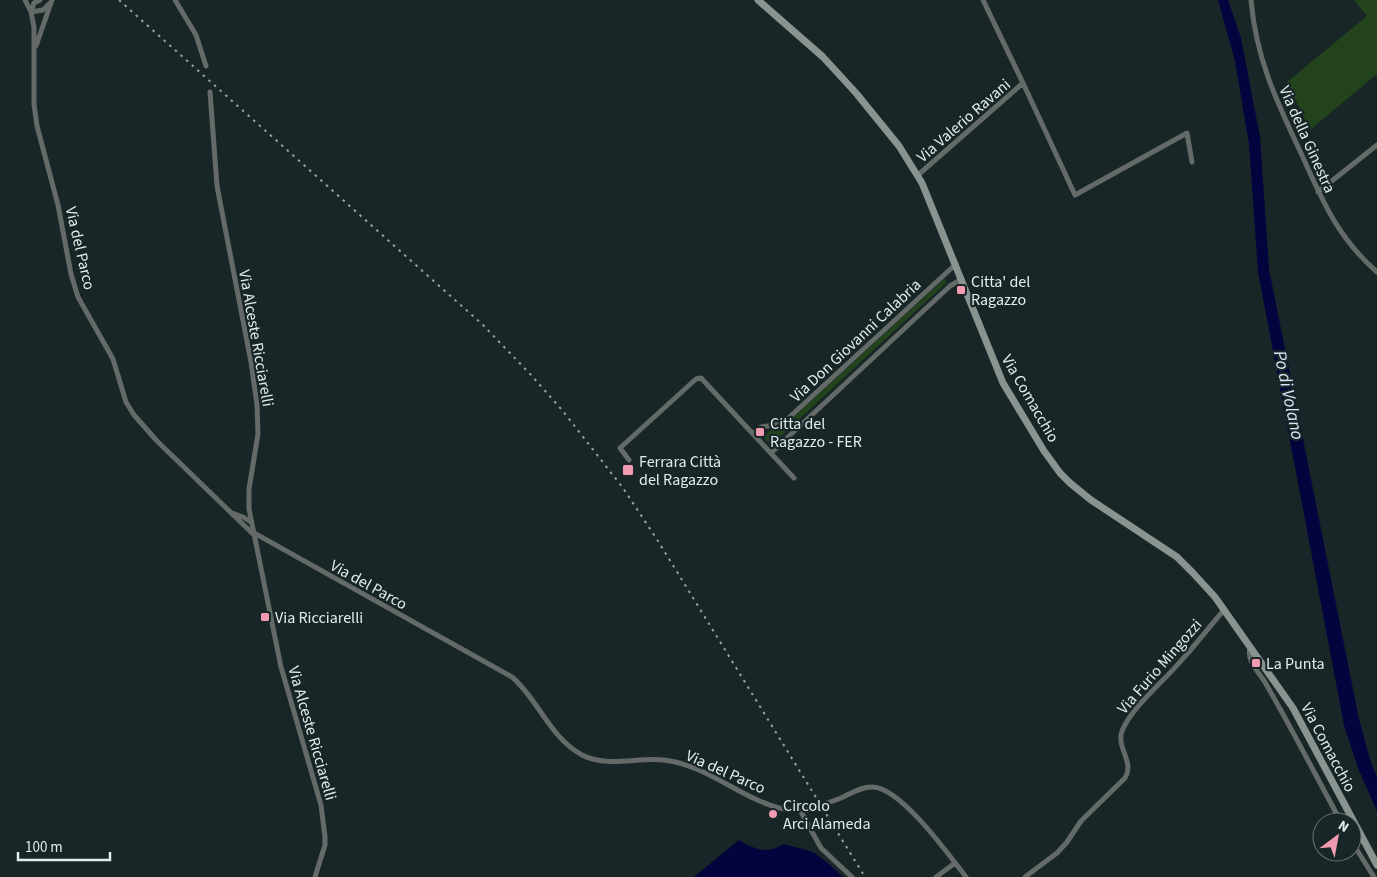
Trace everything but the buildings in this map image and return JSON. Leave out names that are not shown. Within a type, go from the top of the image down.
[{"type":"main road","name":"Via Comacchio","points":[[758,0],[808,43],[835,70],[894,139],[918,175],[956,264],[1003,383],[1052,463],[1070,483],[1091,500],[1177,557],[1200,580],[1281,689],[1298,717],[1377,865]]},
{"type":"street","name":"Via del Parco","points":[[25,0],[31,12],[34,27],[34,104],[36,126],[58,205],[71,274],[78,296],[113,359],[126,402],[134,415],[157,441],[239,521],[250,529],[254,535],[512,677],[526,691],[560,737],[582,755],[606,761],[655,760],[672,762],[706,774],[771,805],[800,810],[822,806],[866,787],[880,788],[892,794],[919,820],[966,877]]},
{"type":"street","points":[[41,0],[34,3],[31,12],[43,10],[52,0]]},
{"type":"street","points":[[35,51],[52,0]]},
{"type":"street","points":[[175,0],[196,35],[206,66]]},
{"type":"street","name":"Via Valerio Ravani","points":[[983,0],[1075,195],[1187,133],[1192,162]]},
{"type":"street","name":"Via della Ginestra","points":[[1251,0],[1255,32],[1264,69],[1277,103],[1318,192],[1344,238],[1377,272]]},
{"type":"street","name":"Via Valerio Ravani","points":[[918,175],[1023,83]]},
{"type":"street","name":"Via Alceste Ricciarelli","points":[[210,92],[218,191],[256,399],[257,443],[248,497],[281,667],[321,805],[325,845],[315,877]]},
{"type":"street","points":[[1318,192],[1377,145]]},
{"type":"street","name":"Via Don Giovanni Calabria","points":[[753,434],[761,427],[782,424],[956,264]]},
{"type":"street","name":"Via Don Giovanni Calabria","points":[[771,452],[950,286],[962,279]]},
{"type":"street","points":[[629,460],[620,448],[698,378],[703,378],[794,478]]},
{"type":"street","name":"Via del Parco","points":[[231,513],[243,517],[252,523]]},
{"type":"street","points":[[239,521],[248,524],[252,523]]},
{"type":"street","name":"Via Furio Mingozzi","points":[[1025,877],[1063,847],[1080,821],[1125,778],[1129,767],[1121,738],[1126,723],[1142,702],[1179,664],[1224,610]]},
{"type":"street","name":"Via Comacchio","points":[[1250,646],[1249,654],[1251,661],[1294,732],[1336,812]]},
{"type":"street","points":[[800,810],[821,848],[852,877]]},
{"type":"street","points":[[1362,858],[1374,877]]},
{"type":"street","points":[[936,877],[955,863]]},
{"type":"green space","points":[[1354,0],[1377,0],[1377,74],[1310,130],[1287,82],[1367,16]]},
{"type":"green space","points":[[944,279],[947,282],[771,445],[763,437],[771,430],[785,425]]},
{"type":"water","name":"Po di Volano","points":[[1218,0],[1228,0],[1241,38],[1260,137],[1269,269],[1359,719],[1371,763],[1377,777],[1377,811],[1358,768],[1344,725],[1258,272],[1249,144],[1235,61]]},
{"type":"water","points":[[739,840],[761,850],[772,849],[784,844],[813,852],[843,877],[694,877]]},
{"type":"railway","points":[[119,0],[483,325],[562,410],[623,488],[658,541],[865,877]]},
{"type":"place","name":"Citta' del Ragazzo","points":[[961,290]]},
{"type":"place","name":"Citta del Ragazzo - FER","points":[[760,432]]},
{"type":"place","name":"Ferrara Città del Ragazzo","points":[[628,470]]},
{"type":"place","name":"Via Ricciarelli","points":[[265,617]]},
{"type":"place","name":"La Punta","points":[[1256,663]]},
{"type":"place","name":"Circolo Arci Alameda","points":[[773,814]]}]
